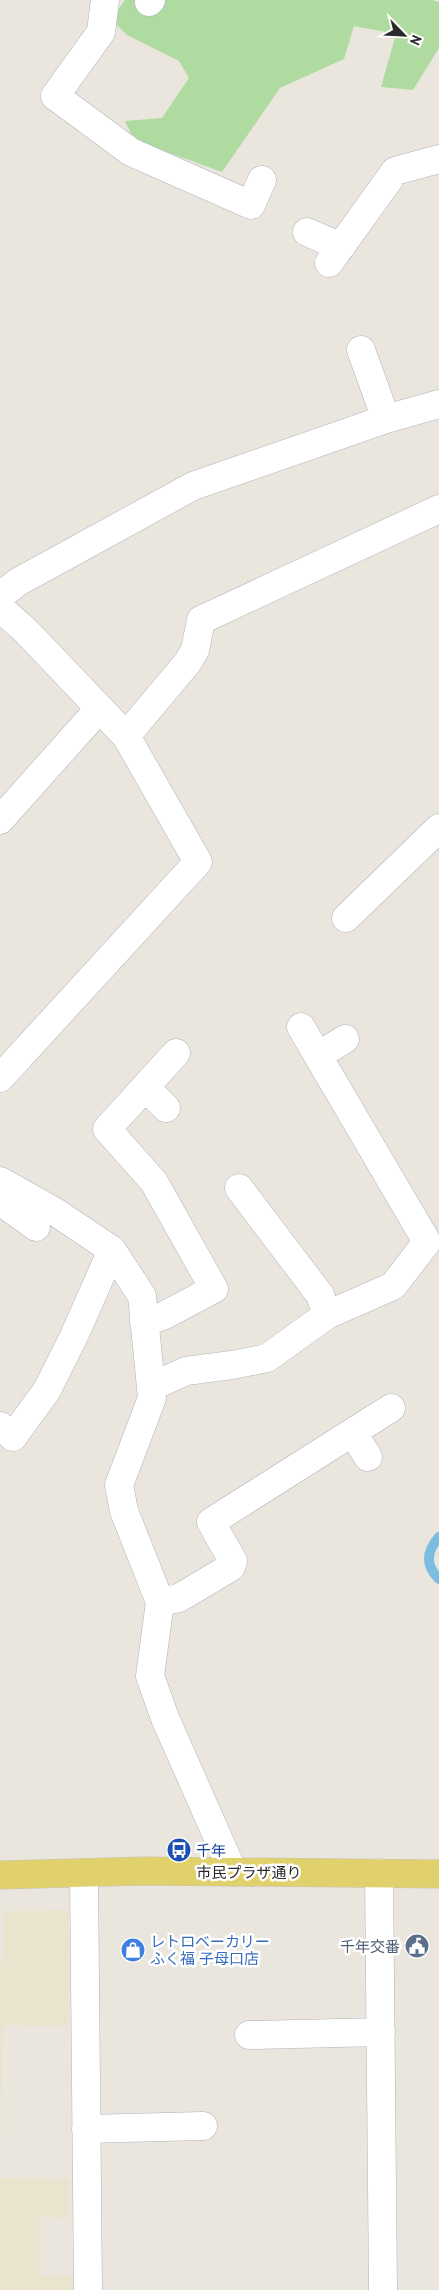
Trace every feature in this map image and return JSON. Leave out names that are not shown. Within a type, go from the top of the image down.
[{"type":"main road","name":"市民プラザ通り","points":[[0,1875],[144,1871],[439,1874]]},
{"type":"street","points":[[105,0],[101,32],[55,96],[132,152],[251,205],[262,180]]},
{"type":"street","points":[[308,232],[335,255],[395,171],[439,159]]},
{"type":"street","points":[[361,350],[386,419]]},
{"type":"street","points":[[0,596],[18,582],[193,486],[386,419],[439,404]]},
{"type":"street","points":[[126,736],[188,662],[195,650],[201,620],[439,509]]},
{"type":"street","points":[[0,608],[25,630],[126,736],[198,862],[0,1078]]},
{"type":"street","points":[[0,820],[99,709]]},
{"type":"street","points":[[346,918],[439,828]]},
{"type":"street","points":[[150,1387],[186,1371],[267,1358],[327,1315],[393,1286],[427,1242],[301,1027]]},
{"type":"street","points":[[318,1056],[345,1039]]},
{"type":"street","points":[[144,1322],[163,1316],[214,1289],[154,1182],[107,1128],[176,1054]]},
{"type":"street","points":[[146,1088],[166,1108]]},
{"type":"street","points":[[0,1181],[57,1213],[112,1250],[142,1296],[152,1398],[119,1485],[124,1511],[160,1602],[150,1676],[165,1718],[233,1872]]},
{"type":"street","points":[[239,1188],[320,1295],[327,1315]]},
{"type":"street","points":[[0,1201],[36,1227]]},
{"type":"street","points":[[0,1426],[13,1437],[47,1390],[74,1336],[112,1250]]},
{"type":"street","points":[[160,1602],[179,1598],[231,1567],[233,1561],[211,1522],[392,1408]]},
{"type":"street","points":[[353,1432],[368,1457]]},
{"type":"street","points":[[379,1873],[383,2290]]},
{"type":"street","points":[[84,1874],[88,2290]]},
{"type":"street","points":[[249,2035],[381,2032]]},
{"type":"street","points":[[86,2129],[203,2126]]},
{"type":"shaded area","points":[[69,1910],[69,2027],[3,2025],[0,2169],[0,1963],[3,1963],[5,1911]]},
{"type":"shaded area","points":[[0,2178],[69,2179],[68,2219],[41,2215],[39,2276],[71,2276],[71,2290],[0,2290]]},
{"type":"green space","points":[[125,0],[432,0],[439,2],[439,48],[413,90],[381,87],[396,34],[354,26],[344,59],[280,88],[222,172],[134,140],[125,121],[162,118],[189,78],[179,61],[127,35],[111,19]]},
{"type":"waterway","points":[[439,1537],[432,1548],[429,1558],[431,1569],[439,1579]]},
{"type":"place","name":"千年","points":[[179,1850]]},
{"type":"place","name":"千年交番","points":[[417,1946]]},
{"type":"place","name":"レトロベーカリー ふく福 子母口店","points":[[133,1950]]}]
